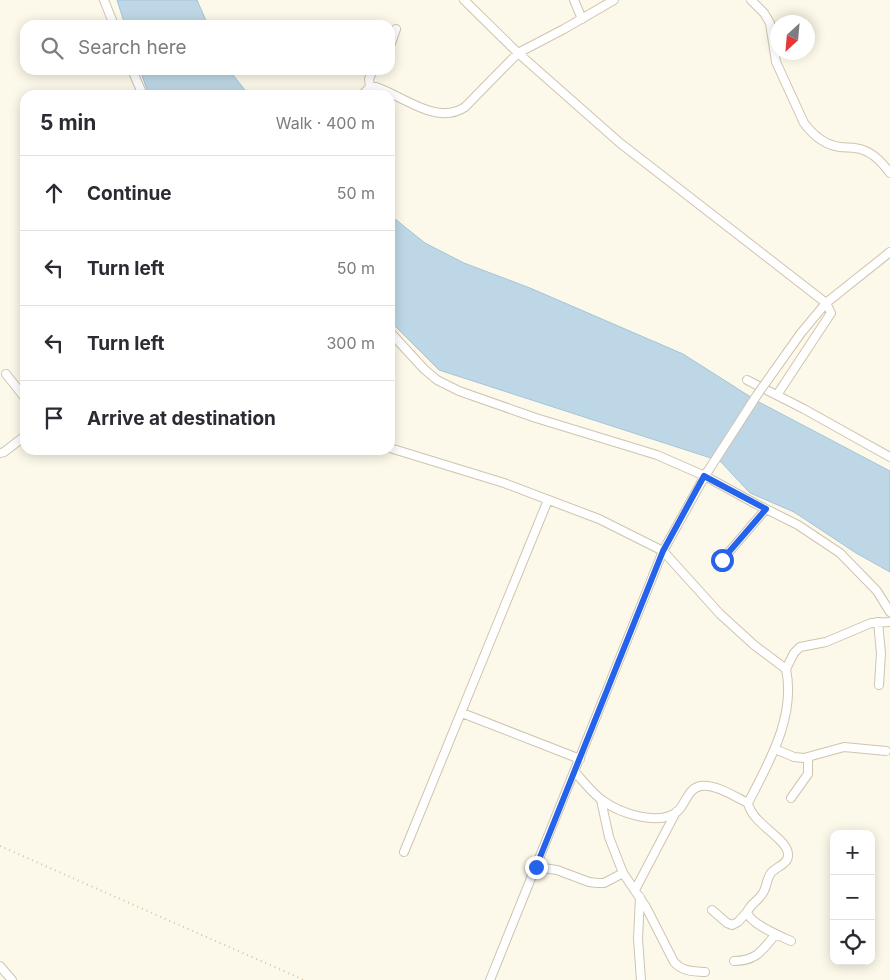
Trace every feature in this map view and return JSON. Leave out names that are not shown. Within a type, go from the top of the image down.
[{"type":"street","points":[[104,0],[112,20]]},
{"type":"street","points":[[464,0],[518,53],[620,144],[826,303],[830,313],[777,396]]},
{"type":"street","points":[[574,0],[582,19]]},
{"type":"street","points":[[395,95],[430,111],[442,113],[457,112],[465,107],[518,53],[614,0]]},
{"type":"street","points":[[751,0],[764,13],[770,23],[776,62],[804,123],[810,131],[817,138],[828,144],[857,148],[868,152],[875,156],[890,173]]},
{"type":"street","points":[[134,75],[140,90]]},
{"type":"street","points":[[370,87],[369,79],[371,75]]},
{"type":"street","points":[[370,87],[385,90]]},
{"type":"street","points":[[367,90],[370,87]]},
{"type":"street","points":[[490,980],[663,551],[706,473],[801,333],[826,303],[890,252]]},
{"type":"street","points":[[395,337],[437,380],[460,391],[536,418],[657,455],[706,473],[766,509],[798,525],[840,553],[876,591],[890,612]]},
{"type":"street","points":[[6,374],[20,392]]},
{"type":"street","points":[[746,380],[890,457]]},
{"type":"street","points":[[0,453],[20,440]]},
{"type":"street","points":[[395,450],[504,483],[599,519],[663,551],[727,621],[754,645],[786,669]]},
{"type":"street","points":[[404,852],[548,500]]},
{"type":"street","points":[[722,560],[766,509]]},
{"type":"street","points":[[878,622],[881,645],[879,685]]},
{"type":"street","points":[[712,910],[727,923],[738,922],[751,905],[763,894],[770,874],[786,862],[788,854],[786,847],[751,813],[748,804],[775,749],[782,728],[789,694],[786,669],[794,653],[800,647],[826,642],[864,625],[890,622]]},
{"type":"street","points":[[462,713],[580,759]]},
{"type":"street","points":[[775,749],[794,757],[808,758],[844,747],[886,751]]},
{"type":"street","points":[[791,798],[808,774],[808,758]]},
{"type":"street","points":[[574,772],[600,800],[628,814],[663,818],[676,812],[683,806],[691,791],[702,786],[717,789],[748,804]]},
{"type":"street","points":[[600,800],[609,837],[623,873],[646,906],[674,962],[678,967],[686,971],[705,972]]},
{"type":"street","points":[[635,890],[676,812]]},
{"type":"street","points":[[536,867],[557,870],[589,882],[597,883],[604,883],[623,873]]},
{"type":"street","points":[[640,898],[638,931],[641,980]]},
{"type":"street","points":[[747,912],[751,919],[791,941]]},
{"type":"street","points":[[734,961],[745,961],[755,958],[776,934]]},
{"type":"street","points":[[0,966],[10,979]]},
{"type":"path","points":[[0,846],[304,980]]},
{"type":"water","points":[[117,0],[197,0],[206,20],[123,20]]},
{"type":"water","points":[[142,75],[233,75],[245,90],[147,90]]},
{"type":"water","points":[[395,219],[425,243],[464,263],[530,288],[683,354],[757,401],[890,471],[890,572],[856,553],[794,512],[750,493],[720,461],[439,370],[395,326]]},
{"type":"route","points":[[536,867],[663,551],[704,476],[766,509],[722,560]]}]
